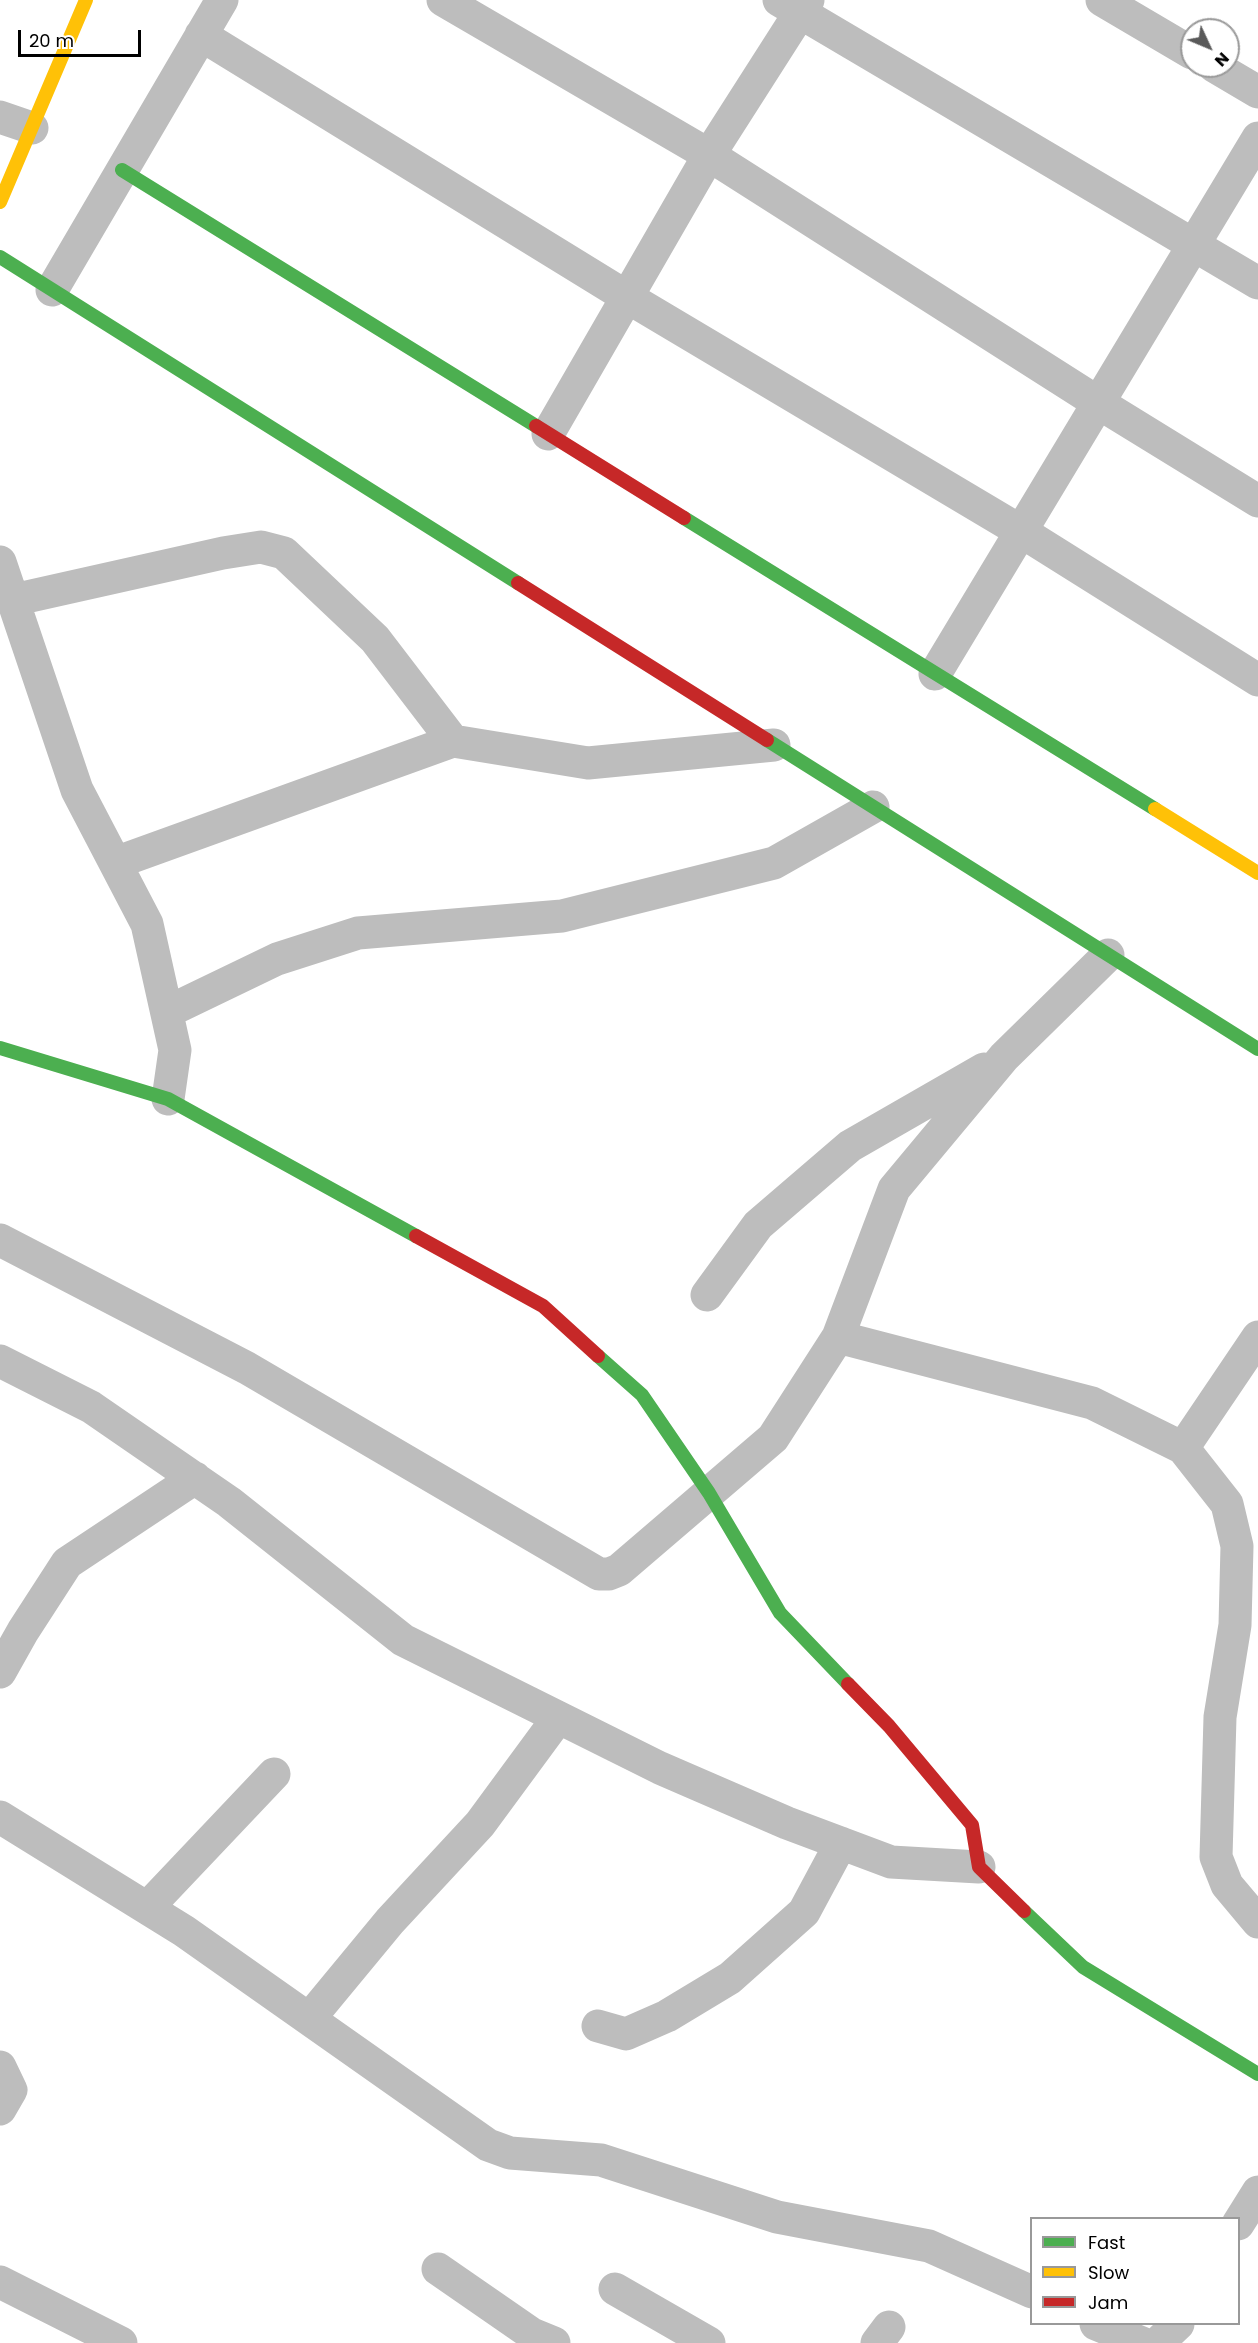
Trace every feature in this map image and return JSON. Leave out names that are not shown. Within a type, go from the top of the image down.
[{"type":"street","points":[[52,290],[222,0]]},
{"type":"street","points":[[442,0],[709,155],[1097,402],[1258,501]]},
{"type":"street","points":[[1102,0],[1180,46]]},
{"type":"street","points":[[0,202],[32,128],[78,2]]},
{"type":"street","points":[[548,434],[795,4],[1258,283]]},
{"type":"street","points":[[201,35],[627,297],[1022,532],[1258,680]]},
{"type":"street","points":[[1234,78],[1258,92]]},
{"type":"street","points":[[0,117],[32,128]]},
{"type":"street","points":[[935,674],[1022,532],[1192,243],[1258,138]]},
{"type":"street","points":[[122,170],[1258,873]]},
{"type":"street","points":[[0,257],[1258,1049]]},
{"type":"street","points":[[13,600],[223,553],[261,547],[284,553],[375,639],[453,741]]},
{"type":"street","points":[[0,562],[77,790],[147,924],[175,1050],[168,1099]]},
{"type":"street","points":[[115,863],[453,741],[588,763],[774,745]]},
{"type":"street","points":[[167,1012],[277,959],[358,933],[562,916],[774,863],[873,807]]},
{"type":"street","points":[[0,1240],[247,1368],[599,1574],[609,1574],[619,1570],[773,1438],[838,1337],[894,1189],[1004,1057],[1108,955]]},
{"type":"street","points":[[0,1048],[168,1099],[543,1306],[642,1395],[710,1493],[780,1613],[889,1726],[972,1825],[979,1867],[1083,1967],[1258,2073]]},
{"type":"street","points":[[706,1295],[758,1225],[850,1146],[1004,1057]]},
{"type":"street","points":[[838,1337],[1092,1403],[1183,1448],[1227,1504],[1237,1546],[1235,1625],[1220,1717],[1216,1857],[1227,1885],[1258,1922]]},
{"type":"street","points":[[1183,1448],[1258,1337]]},
{"type":"street","points":[[0,1361],[91,1407],[195,1478],[229,1502],[403,1640],[660,1768],[841,1843],[891,1862],[979,1867]]},
{"type":"street","points":[[0,1672],[23,1631],[67,1563],[195,1478]]},
{"type":"street","points":[[309,2019],[390,1921],[480,1824],[558,1718]]},
{"type":"street","points":[[147,1908],[274,1774]]},
{"type":"street","points":[[0,1817],[147,1908],[488,2145],[510,2153],[602,2160],[777,2217],[929,2246],[1030,2291]]},
{"type":"street","points":[[598,2026],[626,2034],[668,2016],[730,1978],[804,1911],[841,1843]]},
{"type":"street","points":[[0,2067],[11,2090],[0,2109]]},
{"type":"street","points":[[1240,2222],[1258,2192]]},
{"type":"street","points":[[438,2270],[532,2334],[554,2343]]},
{"type":"street","points":[[0,2282],[121,2343]]},
{"type":"street","points":[[615,2289],[709,2343]]},
{"type":"street","points":[[1098,2325],[1142,2343]]},
{"type":"street","points":[[1158,2343],[1177,2325]]},
{"type":"traffic: fast","points":[[122,170],[536,426]]},
{"type":"traffic: fast","points":[[0,257],[518,583]]},
{"type":"traffic: fast","points":[[684,518],[1155,809]]},
{"type":"traffic: fast","points":[[767,740],[1258,1049]]},
{"type":"traffic: fast","points":[[0,1048],[168,1099],[416,1236]]},
{"type":"traffic: fast","points":[[598,1356],[642,1395],[709,1493],[780,1613],[848,1684]]},
{"type":"traffic: fast","points":[[1024,1911],[1083,1967],[1258,2074]]},
{"type":"traffic: slow","points":[[0,202],[86,0]]},
{"type":"traffic: slow","points":[[1155,809],[1258,873]]},
{"type":"traffic: jam","points":[[536,426],[684,518]]},
{"type":"traffic: jam","points":[[518,583],[767,740]]},
{"type":"traffic: jam","points":[[416,1236],[543,1306],[598,1356]]},
{"type":"traffic: jam","points":[[848,1684],[889,1726],[972,1825],[979,1867],[1024,1911]]}]
